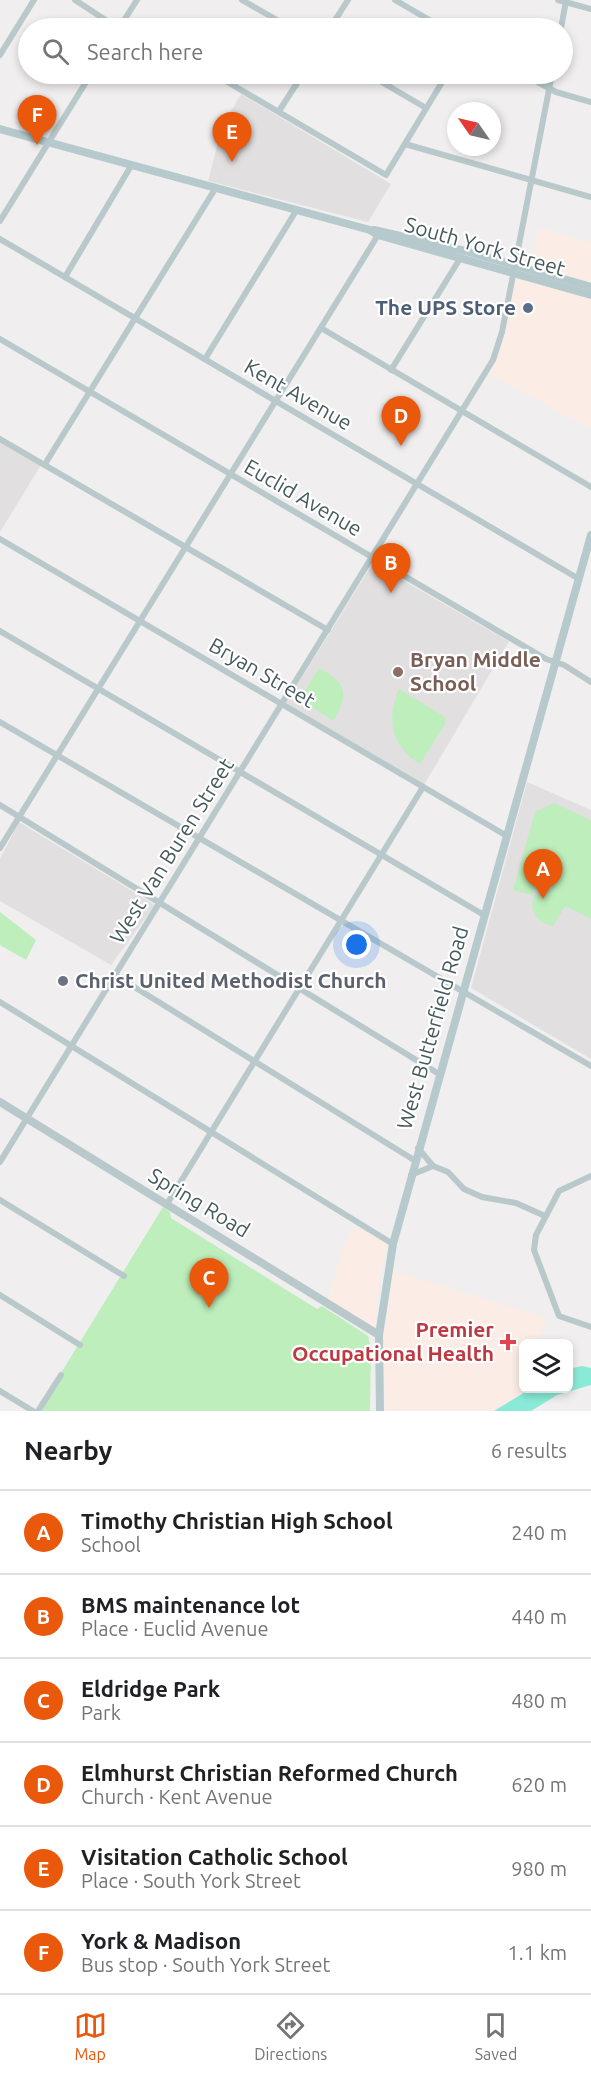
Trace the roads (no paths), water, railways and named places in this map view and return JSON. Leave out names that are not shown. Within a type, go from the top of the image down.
[{"type":"main road","name":"South York Street","points":[[0,129],[461,257],[591,286]]},
{"type":"main road","name":"South York Street","points":[[374,233],[380,229],[591,295]]},
{"type":"main road","name":"West Butterfield Road","points":[[380,1411],[379,1335],[393,1244],[414,1160],[591,535]]},
{"type":"street","points":[[23,18],[34,0]]},
{"type":"street","points":[[75,0],[103,18]]},
{"type":"street","points":[[126,18],[137,0]]},
{"type":"street","points":[[242,0],[274,18]]},
{"type":"street","points":[[336,18],[348,0]]},
{"type":"street","points":[[395,0],[426,18]]},
{"type":"street","points":[[558,0],[591,9]]},
{"type":"street","points":[[563,18],[566,1]]},
{"type":"street","points":[[0,55],[18,26]]},
{"type":"street","points":[[0,222],[85,84]]},
{"type":"street","points":[[232,84],[386,175],[441,84]]},
{"type":"street","points":[[279,111],[297,84]]},
{"type":"street","points":[[385,84],[426,108]]},
{"type":"street","points":[[542,84],[591,102]]},
{"type":"street","name":"West Van Buren Street","points":[[0,1162],[462,411],[498,347],[551,84]]},
{"type":"street","points":[[405,144],[591,197]]},
{"type":"street","points":[[65,277],[131,166]]},
{"type":"street","points":[[45,464],[215,189]]},
{"type":"street","points":[[205,359],[296,211]]},
{"type":"street","points":[[0,848],[321,328],[374,233]]},
{"type":"street","name":"Kent Avenue","points":[[0,239],[579,579]]},
{"type":"street","points":[[391,370],[461,257]]},
{"type":"street","points":[[321,328],[591,487]]},
{"type":"street","name":"Euclid Avenue","points":[[0,339],[544,658],[555,661],[591,682]]},
{"type":"street","points":[[0,438],[328,630]]},
{"type":"street","name":"Bryan Street","points":[[0,539],[507,836]]},
{"type":"street","points":[[0,631],[484,915]]},
{"type":"street","points":[[0,722],[591,1066]]},
{"type":"street","points":[[167,1204],[423,787]]},
{"type":"street","points":[[0,805],[440,1074]]},
{"type":"street","points":[[115,975],[414,1160]]},
{"type":"street","points":[[0,1002],[393,1244]]},
{"type":"street","name":"Spring Road","points":[[0,1102],[379,1335]]},
{"type":"street","points":[[418,1148],[433,1166],[448,1172],[457,1184],[472,1194],[516,1203],[545,1216]]},
{"type":"street","points":[[410,1176],[433,1166]]},
{"type":"street","points":[[591,1176],[559,1191],[545,1216],[534,1250],[559,1316],[591,1327]]},
{"type":"street","points":[[0,1200],[124,1275]]},
{"type":"street","points":[[0,1295],[80,1345]]},
{"type":"street","points":[[38,1411],[61,1375]]},
{"type":"street","points":[[0,1391],[33,1411]]},
{"type":"place","name":"York & Madison","points":[[37,145]]},
{"type":"place","name":"Visitation Catholic School","points":[[232,162]]},
{"type":"place","name":"The UPS Store","points":[[528,308]]},
{"type":"place","name":"Elmhurst Christian Reformed Church","points":[[401,446]]},
{"type":"place","name":"BMS maintenance lot","points":[[391,593]]},
{"type":"place","name":"Bryan Middle School","points":[[398,672]]},
{"type":"place","name":"Timothy Christian High School","points":[[543,899]]},
{"type":"place","name":"Christ United Methodist Church","points":[[63,981]]},
{"type":"place","name":"Eldridge Park","points":[[209,1308]]},
{"type":"place","name":"Premier Occupational Health","points":[[508,1342]]}]
